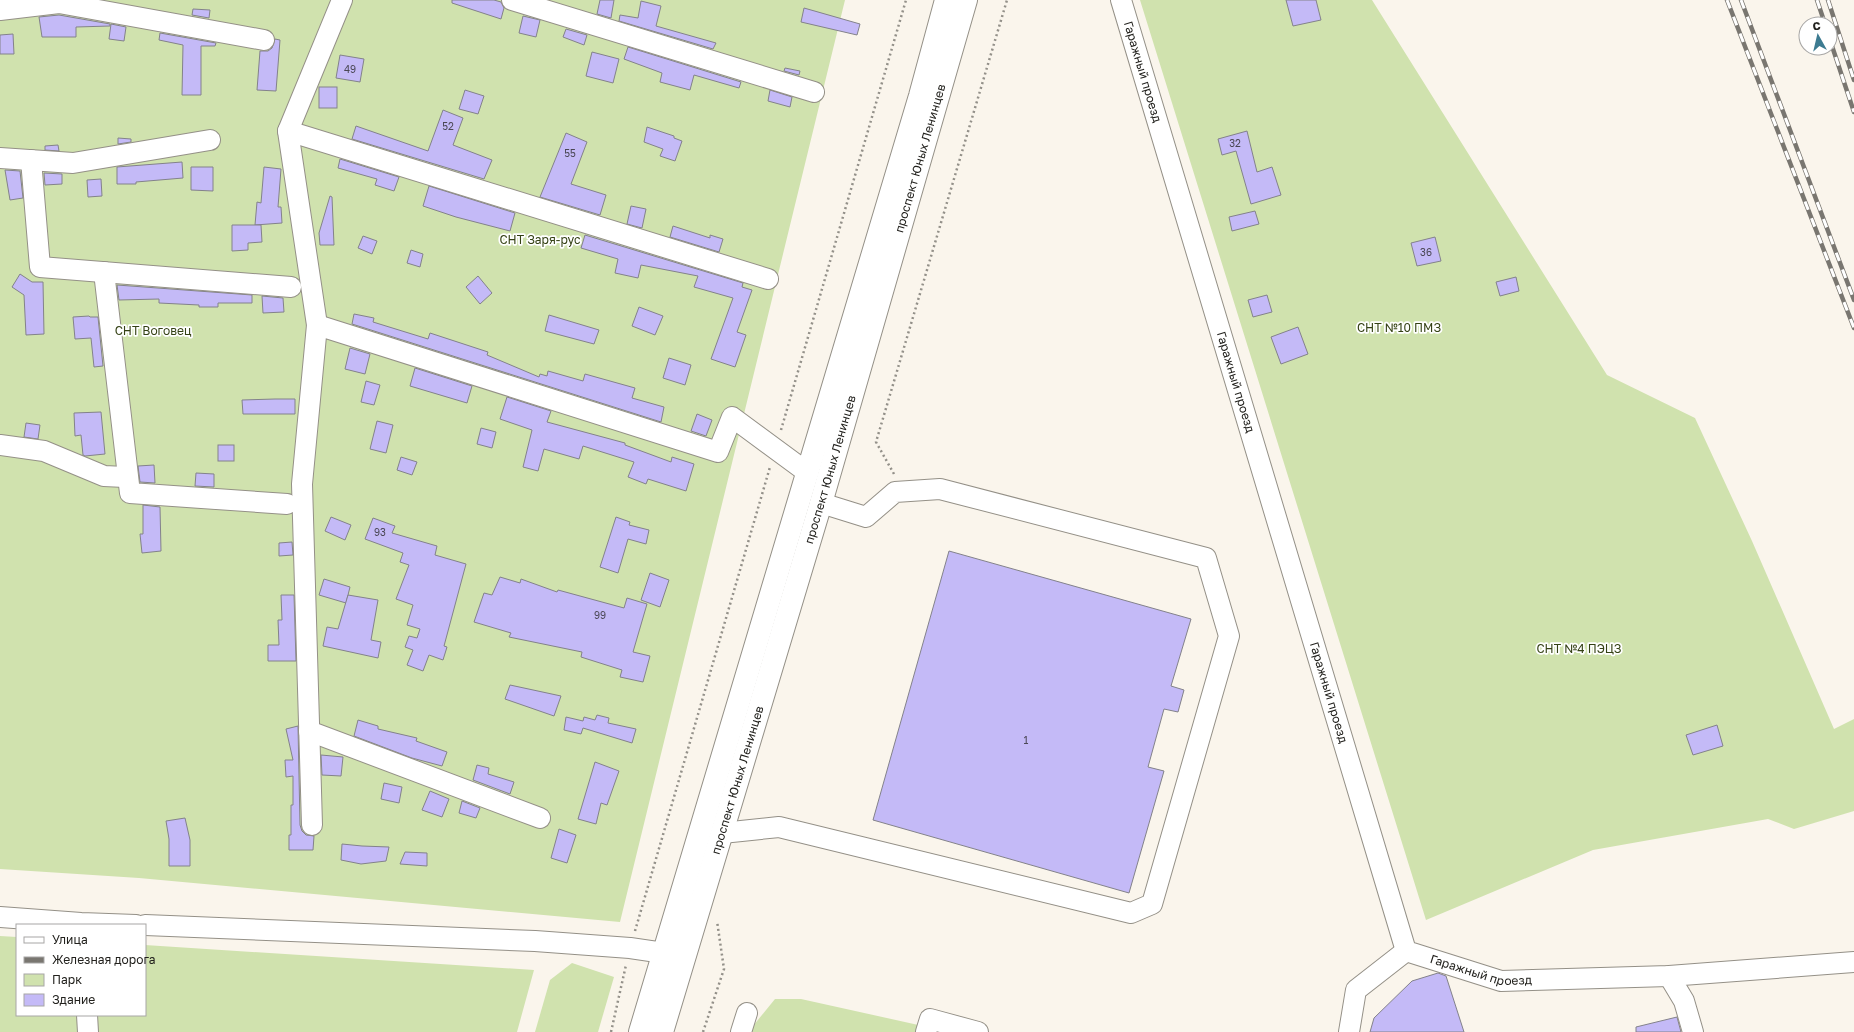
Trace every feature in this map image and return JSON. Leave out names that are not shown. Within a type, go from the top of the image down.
[{"type":"main road","name":"проспект Юных Ленинцев","points":[[640,1032],[920,96],[946,0]]},
{"type":"main road","name":"проспект Юных Ленинцев","points":[[662,1032],[821,503],[966,0]]},
{"type":"street","points":[[312,825],[302,484],[317,325],[288,131],[342,0]]},
{"type":"street","points":[[512,0],[814,92]]},
{"type":"street","name":"Гаражный проезд","points":[[1120,0],[1406,951],[1501,981],[1669,976],[1854,962]]},
{"type":"street","points":[[0,10],[59,3],[264,40]]},
{"type":"street","points":[[288,131],[768,279]]},
{"type":"street","points":[[0,158],[73,163],[210,140]]},
{"type":"street","points":[[31,160],[40,267],[291,286]]},
{"type":"street","points":[[104,272],[130,493],[287,504]]},
{"type":"street","points":[[317,325],[718,452],[732,417],[808,472]]},
{"type":"street","points":[[0,444],[44,451],[104,476],[125,477]]},
{"type":"street","points":[[722,833],[779,827],[1131,913],[1152,904],[1229,636],[1206,558],[940,489],[895,492],[866,517],[821,503]]},
{"type":"street","points":[[309,731],[540,818]]},
{"type":"street","points":[[0,917],[81,924]]},
{"type":"street","points":[[146,925],[527,941],[630,948],[664,953]]},
{"type":"street","points":[[1349,1032],[1356,990],[1406,951]]},
{"type":"street","points":[[1669,976],[1684,1001],[1693,1032]]},
{"type":"street","points":[[741,1032],[747,1013]]},
{"type":"street","points":[[86,1016],[88,1032]]},
{"type":"street","points":[[926,1032],[930,1019],[978,1032]]},
{"type":"path","points":[[611,1032],[630,948],[906,0]]},
{"type":"path","points":[[887,459],[876,442],[1007,0]]},
{"type":"path","points":[[703,1032],[724,969],[716,918]]},
{"type":"green space","name":"СНТ Заря-рус","points":[[0,0],[845,0],[620,922],[139,878],[0,869]]},
{"type":"green space","points":[[1140,0],[1372,0],[1607,375],[1695,418],[1752,541],[1834,729],[1854,719],[1854,811],[1794,829],[1768,819],[1593,850],[1426,920]]},
{"type":"green space","points":[[0,936],[16,937],[16,1016],[146,1016],[146,945],[534,970],[517,1032],[0,1032]]},
{"type":"green space","points":[[572,963],[614,977],[598,1032],[535,1032],[550,980]]},
{"type":"green space","points":[[775,999],[801,999],[950,1032],[751,1032],[753,1026]]},
{"type":"building","points":[[452,0],[494,0],[501,2],[504,8],[501,19],[452,3]]},
{"type":"building","points":[[600,0],[614,0],[611,18],[597,14]]},
{"type":"building","points":[[1286,0],[1316,0],[1321,20],[1293,26]]},
{"type":"building","points":[[641,1],[661,6],[656,26],[716,43],[713,49],[619,21],[620,15],[638,18]]},
{"type":"building","points":[[804,8],[860,24],[857,35],[801,22]]},
{"type":"building","points":[[193,9],[210,10],[209,18],[192,15]]},
{"type":"building","points":[[59,15],[110,24],[110,26],[76,27],[76,37],[42,37],[39,17]]},
{"type":"building","points":[[523,16],[540,20],[536,37],[519,33]]},
{"type":"building","points":[[111,24],[126,27],[124,41],[109,39]]},
{"type":"building","points":[[566,29],[587,35],[584,45],[563,37]]},
{"type":"building","points":[[160,33],[216,43],[215,46],[201,46],[201,95],[182,95],[183,45],[159,40]]},
{"type":"building","points":[[13,34],[14,54],[0,54],[0,35]]},
{"type":"building","points":[[275,39],[280,40],[276,91],[257,90],[260,51],[268,51],[272,48]]},
{"type":"building","points":[[628,47],[741,82],[739,88],[694,75],[690,90],[660,82],[662,73],[624,59]]},
{"type":"building","points":[[592,52],[619,59],[613,83],[586,76]]},
{"type":"building","points":[[340,55],[364,59],[360,82],[336,78]]},
{"type":"building","points":[[785,68],[800,71],[799,75],[784,71]]},
{"type":"building","points":[[319,87],[337,87],[337,108],[319,108]]},
{"type":"building","points":[[465,90],[484,96],[478,114],[459,109]]},
{"type":"building","points":[[770,90],[792,97],[790,107],[768,101]]},
{"type":"building","points":[[443,110],[463,118],[453,145],[492,160],[484,179],[352,139],[356,126],[428,151]]},
{"type":"building","points":[[647,127],[674,136],[674,138],[682,141],[675,161],[660,156],[663,149],[644,142]]},
{"type":"building","points":[[1247,131],[1257,172],[1272,167],[1281,195],[1251,204],[1236,151],[1222,155],[1218,139]]},
{"type":"building","points":[[566,133],[587,142],[571,184],[606,195],[600,215],[540,197]]},
{"type":"building","points":[[118,138],[131,139],[131,142],[118,144]]},
{"type":"building","points":[[58,145],[59,151],[45,150],[45,146]]},
{"type":"building","points":[[340,159],[399,177],[394,191],[375,185],[377,179],[338,168]]},
{"type":"building","points":[[182,162],[183,178],[136,182],[136,184],[117,184],[117,167]]},
{"type":"building","points":[[191,167],[213,167],[213,191],[191,190]]},
{"type":"building","points":[[264,167],[281,169],[278,207],[281,207],[282,223],[255,225],[257,202],[261,203]]},
{"type":"building","points":[[5,170],[20,171],[23,198],[10,200]]},
{"type":"building","points":[[44,173],[62,174],[62,184],[45,185]]},
{"type":"building","points":[[101,179],[102,196],[88,197],[87,180]]},
{"type":"building","points":[[429,186],[515,213],[510,231],[456,217],[423,206]]},
{"type":"building","points":[[330,196],[332,197],[334,245],[320,245],[319,233]]},
{"type":"building","points":[[631,206],[646,209],[642,228],[627,224]]},
{"type":"building","points":[[1255,211],[1259,224],[1232,231],[1229,217]]},
{"type":"building","points":[[232,225],[261,225],[262,242],[248,243],[248,250],[232,251]]},
{"type":"building","points":[[673,226],[710,238],[710,235],[723,239],[719,252],[670,237]]},
{"type":"building","points":[[585,235],[743,283],[742,287],[752,290],[737,332],[746,335],[735,367],[711,359],[733,298],[694,287],[698,276],[641,265],[638,278],[615,273],[618,259],[581,248]]},
{"type":"building","points":[[363,236],[377,241],[372,254],[358,248]]},
{"type":"building","points":[[1435,237],[1441,261],[1417,266],[1411,243]]},
{"type":"building","points":[[411,250],[423,254],[420,267],[407,263]]},
{"type":"building","points":[[20,274],[32,282],[43,282],[44,334],[26,335],[24,295],[12,287]]},
{"type":"building","points":[[478,276],[492,293],[480,304],[466,287]]},
{"type":"building","points":[[1516,277],[1519,291],[1500,296],[1496,282]]},
{"type":"building","points":[[117,285],[252,295],[252,303],[218,303],[218,307],[199,307],[199,305],[159,303],[159,299],[119,300]]},
{"type":"building","points":[[1267,295],[1272,312],[1253,317],[1248,300]]},
{"type":"building","points":[[262,296],[283,298],[284,312],[263,313]]},
{"type":"building","points":[[639,307],[663,316],[655,335],[632,326]]},
{"type":"building","points":[[354,314],[374,318],[373,322],[428,339],[430,333],[488,352],[487,355],[539,377],[540,374],[547,376],[548,371],[583,381],[585,374],[635,388],[632,398],[664,407],[661,422],[352,324]]},
{"type":"building","points":[[549,315],[599,330],[594,344],[545,331]]},
{"type":"building","points":[[73,317],[98,317],[103,366],[94,367],[91,338],[75,339]]},
{"type":"building","points":[[1298,327],[1308,354],[1281,364],[1271,337]]},
{"type":"building","points":[[350,348],[370,354],[365,374],[345,369]]},
{"type":"building","points":[[669,358],[691,365],[685,385],[663,378]]},
{"type":"building","points":[[415,368],[472,386],[467,403],[410,386]]},
{"type":"building","points":[[366,381],[380,385],[374,405],[361,402]]},
{"type":"building","points":[[507,397],[551,411],[547,422],[625,443],[625,445],[671,462],[672,457],[694,464],[686,491],[648,479],[646,484],[628,477],[634,462],[583,446],[579,459],[544,449],[538,471],[523,467],[532,430],[500,419]]},
{"type":"building","points":[[295,399],[295,414],[243,414],[242,400]]},
{"type":"building","points":[[101,412],[105,454],[85,456],[83,455],[81,435],[75,436],[74,413]]},
{"type":"building","points":[[697,414],[712,420],[706,436],[691,431]]},
{"type":"building","points":[[377,421],[393,425],[386,453],[370,449]]},
{"type":"building","points":[[26,423],[40,425],[38,439],[24,437]]},
{"type":"building","points":[[481,428],[496,432],[492,448],[477,444]]},
{"type":"building","points":[[218,445],[234,445],[234,461],[218,461]]},
{"type":"building","points":[[401,457],[417,462],[412,475],[397,470]]},
{"type":"building","points":[[154,465],[155,483],[140,482],[138,466]]},
{"type":"building","points":[[196,473],[214,474],[214,487],[195,486]]},
{"type":"building","points":[[143,505],[160,507],[161,551],[142,553],[140,534],[143,534]]},
{"type":"building","points":[[331,517],[351,525],[345,540],[325,531]]},
{"type":"building","points":[[616,517],[630,522],[629,525],[649,530],[646,544],[628,539],[618,573],[600,567]]},
{"type":"building","points":[[373,518],[395,526],[392,533],[437,546],[435,555],[466,564],[444,646],[447,647],[443,660],[429,655],[423,671],[407,665],[413,650],[405,647],[409,636],[417,638],[420,629],[407,625],[413,605],[396,599],[409,565],[400,562],[403,553],[365,539]]},
{"type":"building","points":[[292,542],[293,555],[279,556],[279,543]]},
{"type":"building","points":[[949,551],[1191,619],[1171,686],[1184,690],[1178,712],[1164,709],[1148,767],[1164,771],[1129,893],[873,820]]},
{"type":"building","points":[[650,573],[669,580],[660,607],[641,600]]},
{"type":"building","points":[[500,577],[520,583],[521,579],[557,592],[558,590],[624,608],[627,598],[647,604],[633,652],[650,656],[643,682],[620,677],[622,670],[581,657],[582,652],[509,637],[511,633],[474,622],[484,593],[492,595]]},
{"type":"building","points":[[324,579],[350,587],[346,603],[319,595]]},
{"type":"building","points":[[281,595],[294,595],[296,661],[268,661],[268,645],[279,645],[278,620],[282,620]]},
{"type":"building","points":[[348,595],[378,600],[371,640],[381,642],[378,658],[323,646],[327,627],[338,629]]},
{"type":"building","points":[[510,685],[561,696],[554,716],[505,699]]},
{"type":"building","points":[[597,715],[609,718],[608,723],[636,729],[632,743],[583,728],[581,734],[564,730],[566,717],[583,721],[584,717],[595,720]]},
{"type":"building","points":[[358,720],[378,726],[378,729],[417,738],[416,741],[447,752],[442,766],[412,758],[354,736]]},
{"type":"building","points":[[1717,725],[1723,746],[1693,755],[1686,735]]},
{"type":"building","points":[[298,726],[300,825],[302,831],[306,835],[314,836],[313,850],[289,850],[289,835],[291,835],[291,805],[293,805],[293,776],[286,777],[285,760],[293,760],[286,729]]},
{"type":"building","points":[[321,755],[343,757],[341,776],[322,775]]},
{"type":"building","points":[[595,762],[619,771],[607,805],[601,803],[596,824],[578,819]]},
{"type":"building","points":[[477,765],[489,768],[488,774],[514,782],[510,794],[473,780]]},
{"type":"building","points":[[384,783],[402,787],[399,803],[381,799]]},
{"type":"building","points":[[430,791],[449,799],[442,817],[422,810]]},
{"type":"building","points":[[462,801],[480,808],[476,818],[459,813]]},
{"type":"building","points":[[185,818],[190,840],[190,866],[169,866],[169,839],[166,821]]},
{"type":"building","points":[[559,829],[576,835],[567,863],[551,858]]},
{"type":"building","points":[[342,844],[389,847],[386,861],[361,864],[341,860]]},
{"type":"building","points":[[405,852],[427,853],[427,866],[400,864]]},
{"type":"building","points":[[1438,973],[1446,976],[1464,1032],[1370,1032],[1374,1018],[1412,981]]},
{"type":"building","points":[[1677,1017],[1681,1032],[1636,1032],[1636,1027]]},
{"type":"railway","points":[[1727,0],[1854,328]]},
{"type":"railway","points":[[1741,0],[1854,300]]},
{"type":"railway","points":[[1817,0],[1822,16]]},
{"type":"railway","points":[[1828,0],[1854,80]]},
{"type":"railway","points":[[1835,56],[1854,112]]},
{"type":"park label","name":"СНТ №10 ПМЗ","points":[[1399,328]]},
{"type":"park label","name":"СНТ Воговец","points":[[153,331]]},
{"type":"park label","name":"СНТ №4 ПЭЦЗ","points":[[1579,649]]}]
